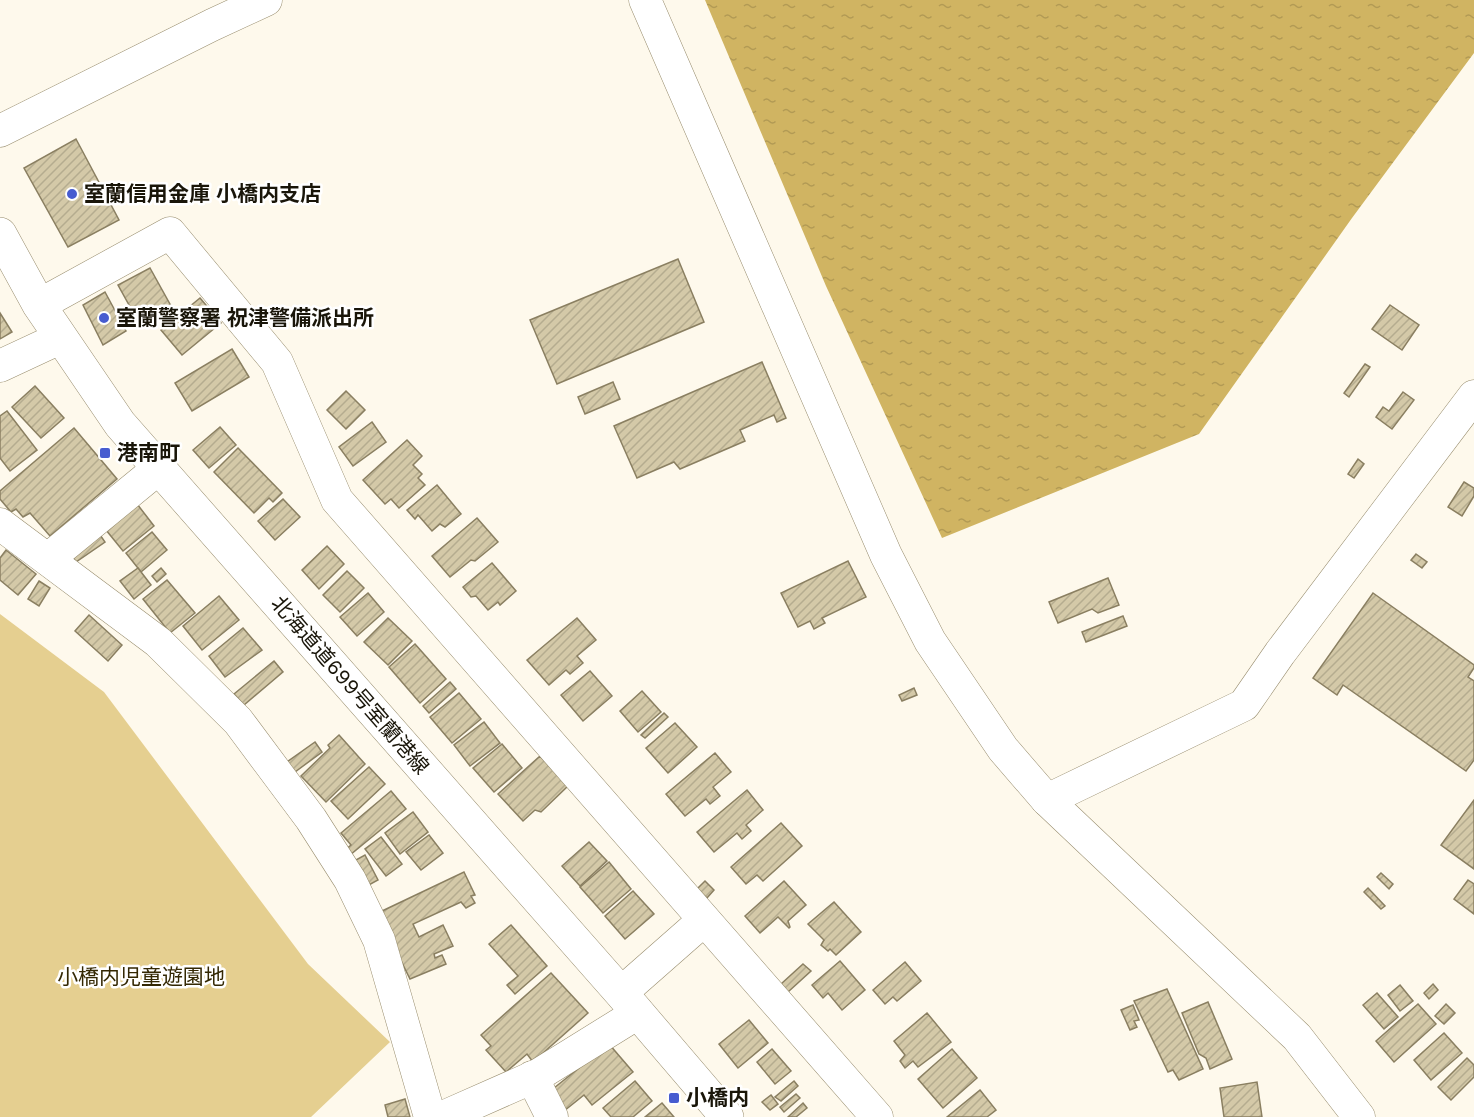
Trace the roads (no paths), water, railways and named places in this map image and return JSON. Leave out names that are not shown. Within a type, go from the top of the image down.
[{"type":"main road","name":"北海道道699号室蘭港線","points":[[0,234],[39,305],[120,424],[727,1117]]},
{"type":"street","points":[[0,131],[266,0]]},
{"type":"street","points":[[645,0],[886,555],[930,641],[1003,749],[1047,800],[1297,1037],[1359,1117]]},
{"type":"street","points":[[39,305],[170,233],[277,362],[337,501],[877,1117]]},
{"type":"street","points":[[0,366],[60,338]]},
{"type":"street","points":[[1047,800],[1244,705],[1280,653],[1474,396]]},
{"type":"street","points":[[48,559],[159,468]]},
{"type":"street","points":[[0,524],[158,642],[230,713],[310,819],[350,880],[379,940],[430,1117]]},
{"type":"street","points":[[443,1117],[532,1077],[629,1003],[704,920]]},
{"type":"street","points":[[532,1077],[552,1117]]},
{"type":"water","points":[[705,0],[1474,0],[1474,53],[1352,218],[1199,434],[942,538],[826,286]]},
{"type":"place","name":"室蘭信用金庫 小橋内支店","points":[[72,194]]},
{"type":"place","name":"室蘭警察署 祝津警備派出所","points":[[104,318]]},
{"type":"place","name":"港南町","points":[[105,453]]},
{"type":"place","name":"小橋内","points":[[674,1098]]},
{"type":"park label","name":"小橋内児童遊園地","points":[[141,977]]}]
